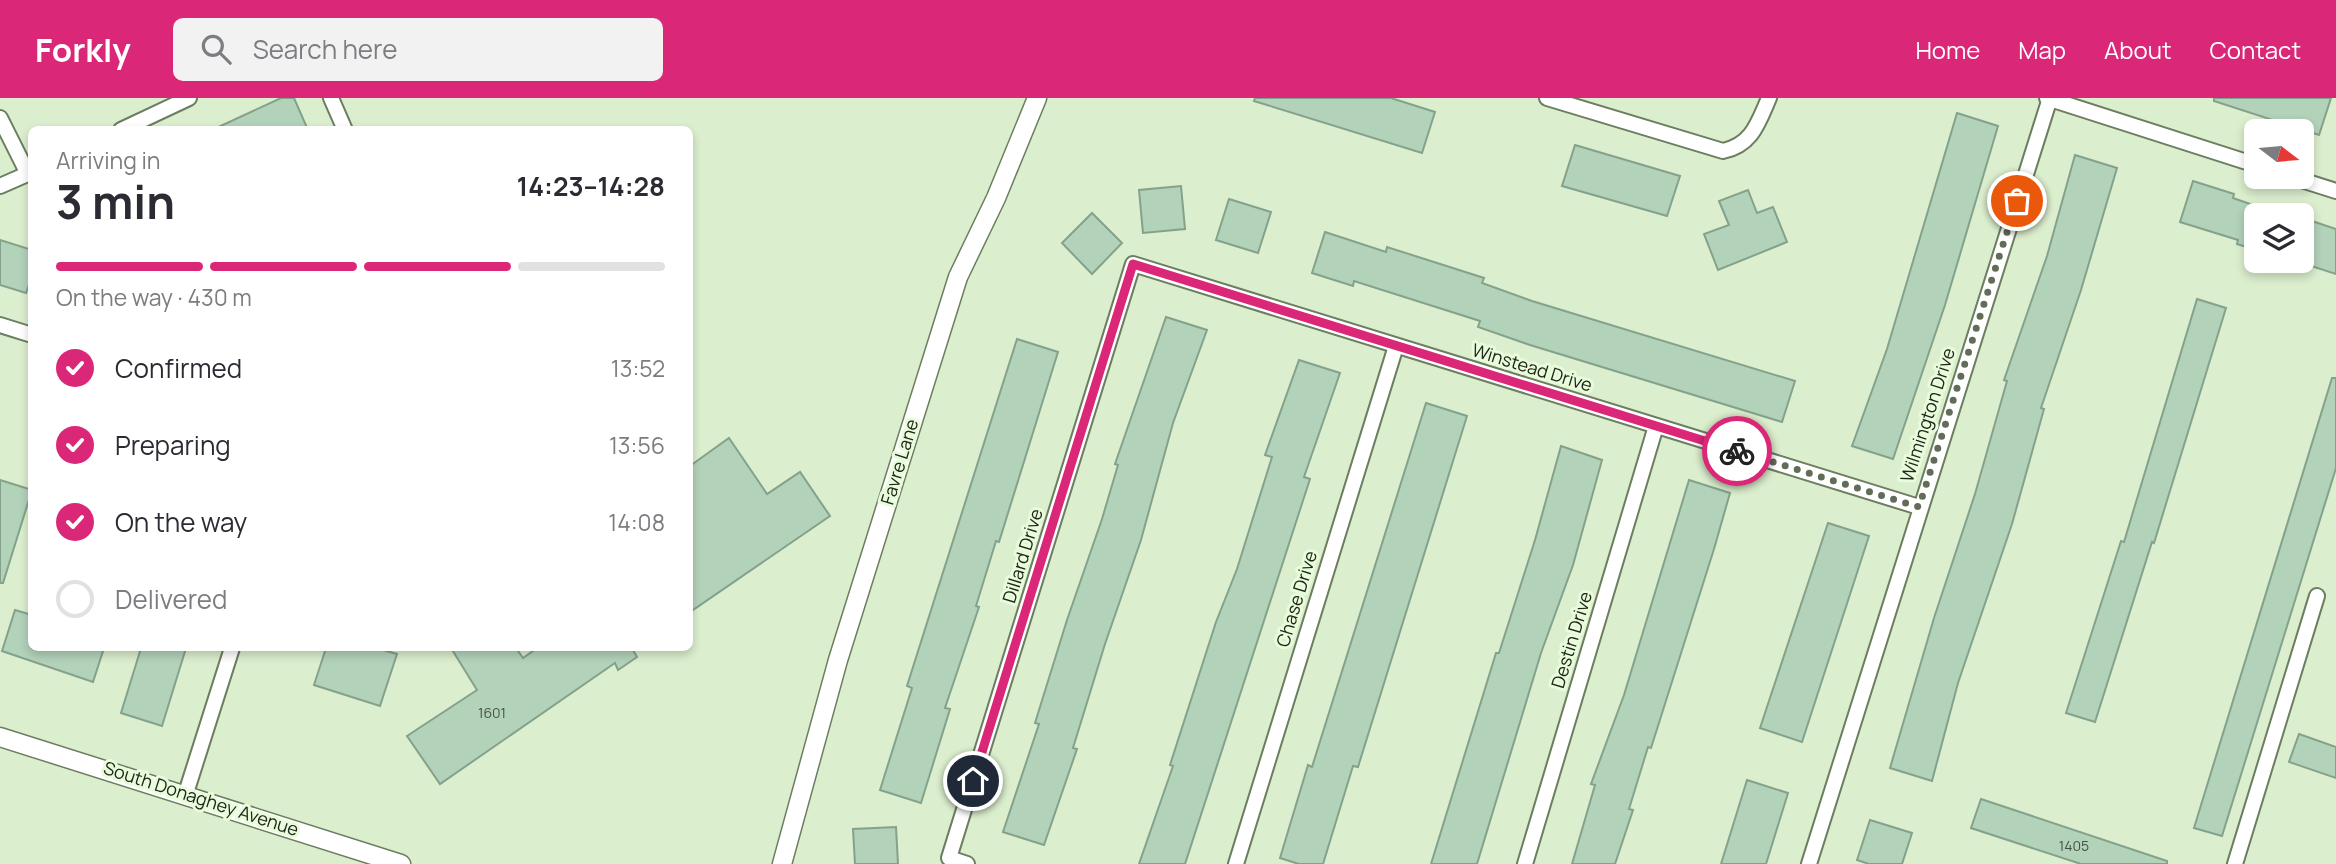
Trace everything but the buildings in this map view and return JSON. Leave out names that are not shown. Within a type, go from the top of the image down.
[{"type":"street","points":[[130,126],[189,98]]},
{"type":"street","points":[[331,98],[343,126]]},
{"type":"street","name":"Favre Lane","points":[[782,864],[838,660],[958,276],[996,198],[1037,98]]},
{"type":"street","points":[[1547,98],[1723,151],[1735,149],[1753,135],[1769,98]]},
{"type":"street","points":[[2049,98],[2244,161]]},
{"type":"street","name":"Wilmington Drive","points":[[1809,864],[2049,98]]},
{"type":"street","points":[[0,118],[28,169]]},
{"type":"street","points":[[0,186],[28,174]]},
{"type":"street","points":[[2314,184],[2336,191]]},
{"type":"street","name":"Winstead Drive","points":[[1133,264],[1919,507]]},
{"type":"street","name":"Dillard Drive","points":[[967,864],[949,858],[1133,264]]},
{"type":"street","points":[[0,325],[28,334]]},
{"type":"street","name":"Chase Drive","points":[[1236,864],[1396,346]]},
{"type":"street","name":"Destin Drive","points":[[1525,864],[1656,426]]},
{"type":"street","points":[[2235,864],[2317,596]]},
{"type":"street","points":[[186,793],[231,651]]},
{"type":"street","name":"South Donaghey Avenue","points":[[0,737],[186,793],[401,864]]},
{"type":"street","name":"Favre Lane","points":[[771,864],[788,835]]},
{"type":"way so far","points":[[1737,451],[1919,507],[2017,201]]},
{"type":"route","points":[[973,781],[1133,264],[1737,451]]}]
